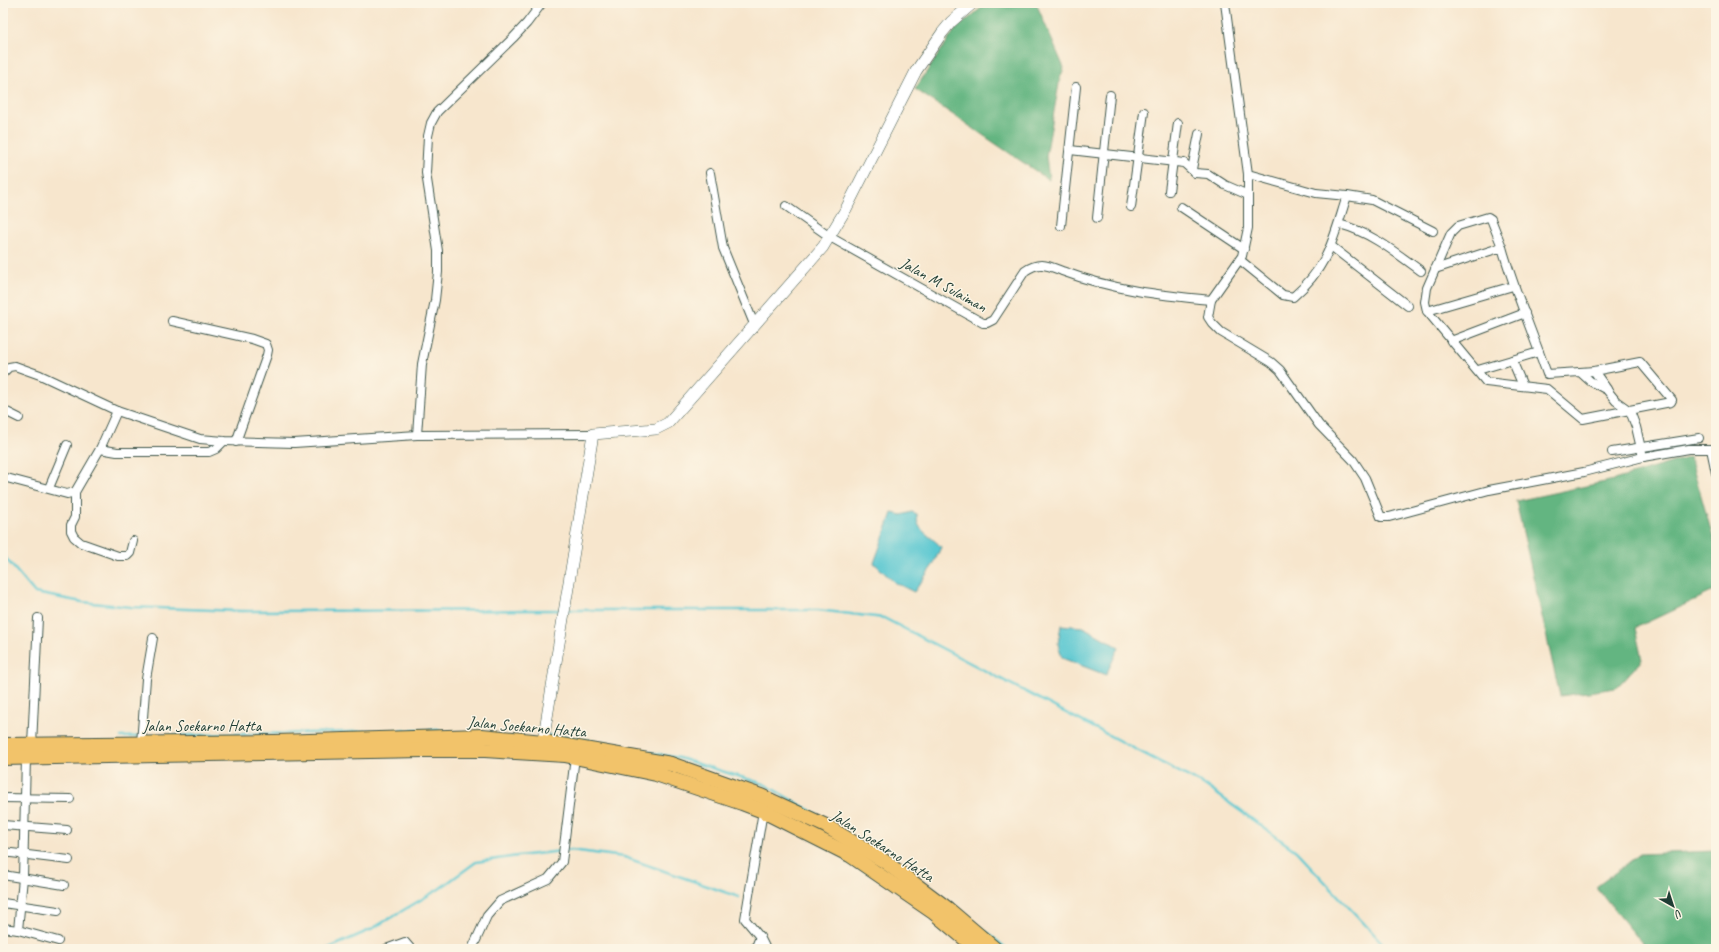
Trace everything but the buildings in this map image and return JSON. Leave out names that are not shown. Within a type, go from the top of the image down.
[{"type":"highway","name":"Jalan Soekarno Hatta","points":[[3,758],[29,753],[141,741],[275,742],[482,736],[544,740],[671,764],[761,796],[826,826],[884,861],[948,909],[995,949]]},
{"type":"highway","name":"Jalan Soekarno Hatta","points":[[3,745],[29,753],[452,750],[500,751],[575,757],[656,774],[763,811],[850,855],[934,912],[978,949]]},
{"type":"street","points":[[417,435],[422,364],[435,300],[438,272],[438,251],[426,173],[428,136],[431,123],[437,112],[527,23],[542,3]]},
{"type":"street","points":[[3,373],[9,367],[15,366],[40,375],[117,411],[200,438],[236,442],[294,443],[417,435],[593,434],[656,429],[665,426],[816,255],[830,237],[846,209],[916,71],[942,32],[974,3]]},
{"type":"street","points":[[1225,3],[1248,174],[1248,228],[1244,249],[1240,260],[1211,300],[1208,317],[1221,332],[1271,362],[1280,370],[1319,425],[1353,460],[1365,478],[1381,517],[1389,517],[1489,490],[1584,472],[1690,449],[1713,449],[1716,473]]},
{"type":"street","points":[[1061,226],[1076,87]]},
{"type":"street","points":[[1097,218],[1110,95]]},
{"type":"street","points":[[1131,207],[1144,112]]},
{"type":"street","points":[[1169,190],[1178,123]]},
{"type":"street","points":[[1192,170],[1198,134]]},
{"type":"street","points":[[1070,150],[1184,163],[1195,173],[1208,174],[1248,195]]},
{"type":"street","points":[[710,173],[723,248],[754,324]]},
{"type":"street","points":[[1248,174],[1316,193],[1372,200],[1433,231]]},
{"type":"street","points":[[1240,260],[1283,295],[1293,297],[1318,271],[1331,246],[1347,196]]},
{"type":"street","points":[[786,206],[830,237]]},
{"type":"street","points":[[1181,207],[1244,249]]},
{"type":"street","points":[[1547,374],[1594,371],[1640,362],[1672,400],[1671,402],[1630,411],[1583,419],[1547,389],[1486,382],[1478,370],[1451,341],[1427,311],[1425,302],[1427,288],[1435,269],[1451,233],[1458,226],[1488,217],[1491,219],[1502,247],[1513,286],[1525,313],[1547,374],[1547,389]]},
{"type":"street","points":[[1339,224],[1356,230],[1384,244],[1421,271]]},
{"type":"street","name":"Jalan M Sulaiman","points":[[830,237],[987,323],[993,320],[1025,271],[1030,267],[1044,264],[1080,278],[1125,290],[1211,300]]},
{"type":"street","points":[[1331,246],[1408,306]]},
{"type":"street","points":[[1435,269],[1502,247]]},
{"type":"street","points":[[1427,311],[1513,286]]},
{"type":"street","points":[[1451,341],[1525,313]]},
{"type":"street","points":[[172,321],[252,339],[266,344],[268,350],[267,355],[236,442]]},
{"type":"street","points":[[1478,370],[1539,352]]},
{"type":"street","points":[[1512,360],[1523,386]]},
{"type":"street","points":[[1594,371],[1616,401],[1630,411],[1642,448],[1643,458]]},
{"type":"street","points":[[1580,372],[1590,381],[1608,390]]},
{"type":"street","points":[[3,410],[19,418]]},
{"type":"street","points":[[117,411],[100,449],[75,492],[75,516],[71,531],[77,540],[93,548],[124,556],[130,553],[133,541]]},
{"type":"street","points":[[544,740],[565,600],[593,434]]},
{"type":"street","points":[[1612,452],[1699,438]]},
{"type":"street","points":[[100,449],[112,451],[209,452],[216,449],[224,441]]},
{"type":"street","points":[[49,488],[66,445]]},
{"type":"street","points":[[3,477],[67,494],[75,492]]},
{"type":"street","points":[[18,930],[19,906],[23,878],[25,828],[24,795],[34,710],[38,618]]},
{"type":"street","points":[[141,741],[143,709],[153,638]]},
{"type":"street","points":[[472,949],[487,916],[500,901],[525,891],[548,879],[562,862],[575,757]]},
{"type":"street","points":[[3,798],[24,795],[70,798]]},
{"type":"street","points":[[763,811],[745,919],[760,937],[766,949]]},
{"type":"street","points":[[3,825],[25,828],[67,830]]},
{"type":"street","points":[[3,852],[69,860]]},
{"type":"street","points":[[3,876],[64,885]]},
{"type":"street","points":[[3,903],[58,911]]},
{"type":"street","points":[[3,928],[18,930],[58,941]]},
{"type":"street","points":[[755,949],[760,937]]},
{"type":"street","points":[[386,949],[405,942],[411,949]]},
{"type":"green space","points":[[987,3],[1036,3],[1064,68],[1060,78],[1046,156],[1049,180],[915,89],[955,30]]},
{"type":"green space","points":[[1690,457],[1716,548],[1716,590],[1635,628],[1642,660],[1616,688],[1560,696],[1516,501],[1614,480]]},
{"type":"green space","points":[[1716,851],[1716,949],[1647,949],[1596,887],[1640,854]]},
{"type":"water","points":[[912,512],[917,514],[918,525],[921,529],[941,547],[933,565],[914,592],[894,582],[874,563],[892,513],[902,515]]},
{"type":"water","points":[[1061,625],[1083,627],[1119,647],[1106,675],[1062,658],[1058,644]]},
{"type":"waterway","points":[[3,555],[35,593],[82,602],[131,607],[241,611],[562,610]]},
{"type":"waterway","points":[[567,610],[818,610],[884,618],[1206,786],[1296,851],[1388,949]]},
{"type":"waterway","points":[[121,737],[440,730]]},
{"type":"waterway","points":[[547,735],[574,738],[679,758],[764,784],[816,814]]},
{"type":"waterway","points":[[327,949],[370,930],[439,889],[476,862],[518,856],[571,850],[624,857],[739,897]]},
{"type":"waterway","points":[[986,932],[1007,949]]}]
